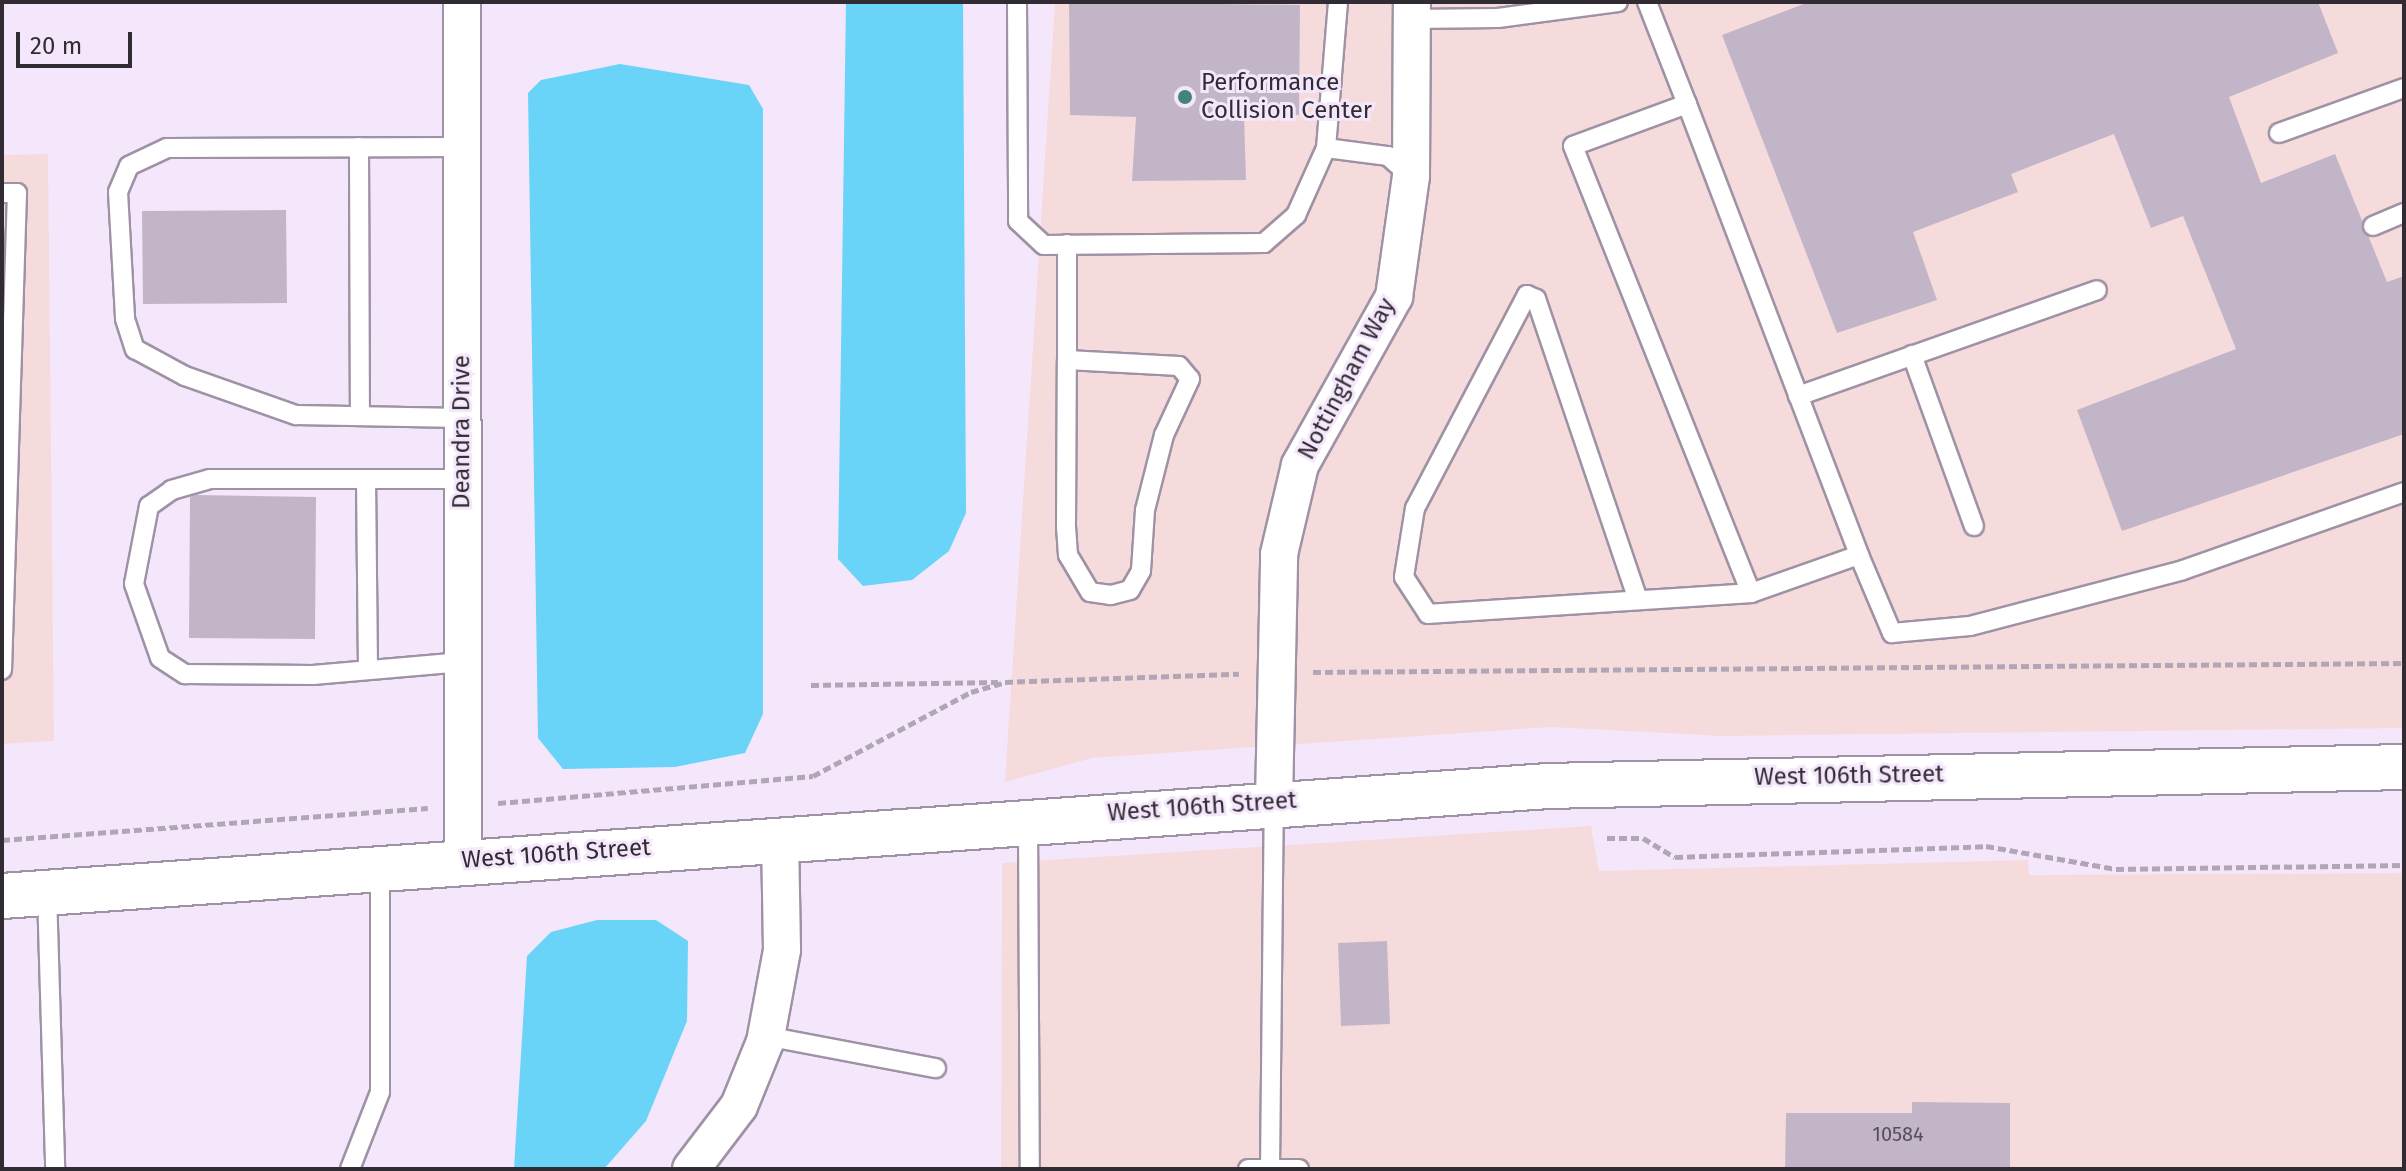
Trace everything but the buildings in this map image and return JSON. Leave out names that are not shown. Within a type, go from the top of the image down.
[{"type":"street","name":"Deandra Drive","points":[[462,2],[463,861]]},
{"type":"street","name":"Nottingham Way","points":[[1274,802],[1281,672],[1279,554],[1300,465],[1394,297],[1411,176],[1412,10]]},
{"type":"street","name":"West 106th Street","points":[[2,896],[1274,802],[1733,778],[2404,767]]},
{"type":"street","points":[[691,1169],[739,1106],[766,1036],[782,950],[780,838]]},
{"type":"lane","points":[[1017,2],[1018,221],[1044,245],[1264,243],[1296,215],[1326,148],[1338,2]]},
{"type":"lane","points":[[1412,10],[1498,18],[1584,4],[1618,2]]},
{"type":"lane","points":[[1647,2],[1859,555],[1892,633],[1970,626],[2183,570],[2404,492]]},
{"type":"lane","points":[[2279,133],[2404,88]]},
{"type":"lane","points":[[1687,104],[1573,146],[1751,593]]},
{"type":"lane","points":[[359,147],[360,416]]},
{"type":"lane","points":[[462,147],[167,148],[129,166],[118,192],[125,319],[135,349],[253,403],[296,415],[462,418]]},
{"type":"lane","points":[[1326,148],[1388,156],[1411,176]]},
{"type":"lane","points":[[2,193],[17,193],[2,669]]},
{"type":"lane","points":[[2373,226],[2404,213]]},
{"type":"lane","points":[[1067,244],[1067,360],[1068,555],[1090,592],[1111,595],[1130,590],[1141,571],[1145,510],[1164,435],[1190,379],[1170,365],[1067,360]]},
{"type":"lane","points":[[1798,396],[2097,290]]},
{"type":"lane","points":[[1638,600],[1536,299],[1527,295],[1415,508],[1404,577],[1428,614],[1751,593],[1859,555]]},
{"type":"lane","points":[[1912,355],[1974,526]]},
{"type":"lane","points":[[462,479],[210,479],[172,490],[149,506],[134,584],[160,658],[185,674],[368,670],[462,662]]},
{"type":"lane","points":[[366,479],[368,670]]},
{"type":"lane","points":[[1270,1169],[1274,802]]},
{"type":"lane","points":[[1028,819],[1030,1169]]},
{"type":"lane","points":[[350,1169],[380,1092],[380,867]]},
{"type":"lane","points":[[47,892],[55,1169]]},
{"type":"lane","points":[[766,1036],[936,1068]]},
{"type":"lane","points":[[1248,1169],[1299,1169]]},
{"type":"path","points":[[811,685],[1281,672],[2404,663]]},
{"type":"path","points":[[2,840],[813,776],[971,692],[1005,682]]},
{"type":"path","points":[[1607,838],[1643,838],[1675,857],[1986,846],[2116,869],[2404,865]]},
{"type":"shaded area","points":[[1055,2],[2404,2],[2404,728],[1721,736],[1551,727],[1092,758],[1005,782]]},
{"type":"shaded area","points":[[48,154],[54,741],[2,744],[2,155]]},
{"type":"shaded area","points":[[1591,826],[1599,871],[2028,860],[2029,875],[2404,873],[2404,1169],[1001,1169],[1002,863]]},
{"type":"water","points":[[846,2],[963,2],[966,513],[949,551],[912,580],[863,586],[838,559]]},
{"type":"water","points":[[620,64],[749,85],[763,109],[763,714],[745,753],[675,767],[563,769],[538,738],[528,93],[541,80]]},
{"type":"water","points":[[597,920],[656,920],[688,941],[687,1021],[646,1121],[604,1169],[514,1169],[527,956],[551,932]]},
{"type":"place","name":"Performance Collision Center","points":[[1185,97]]}]
